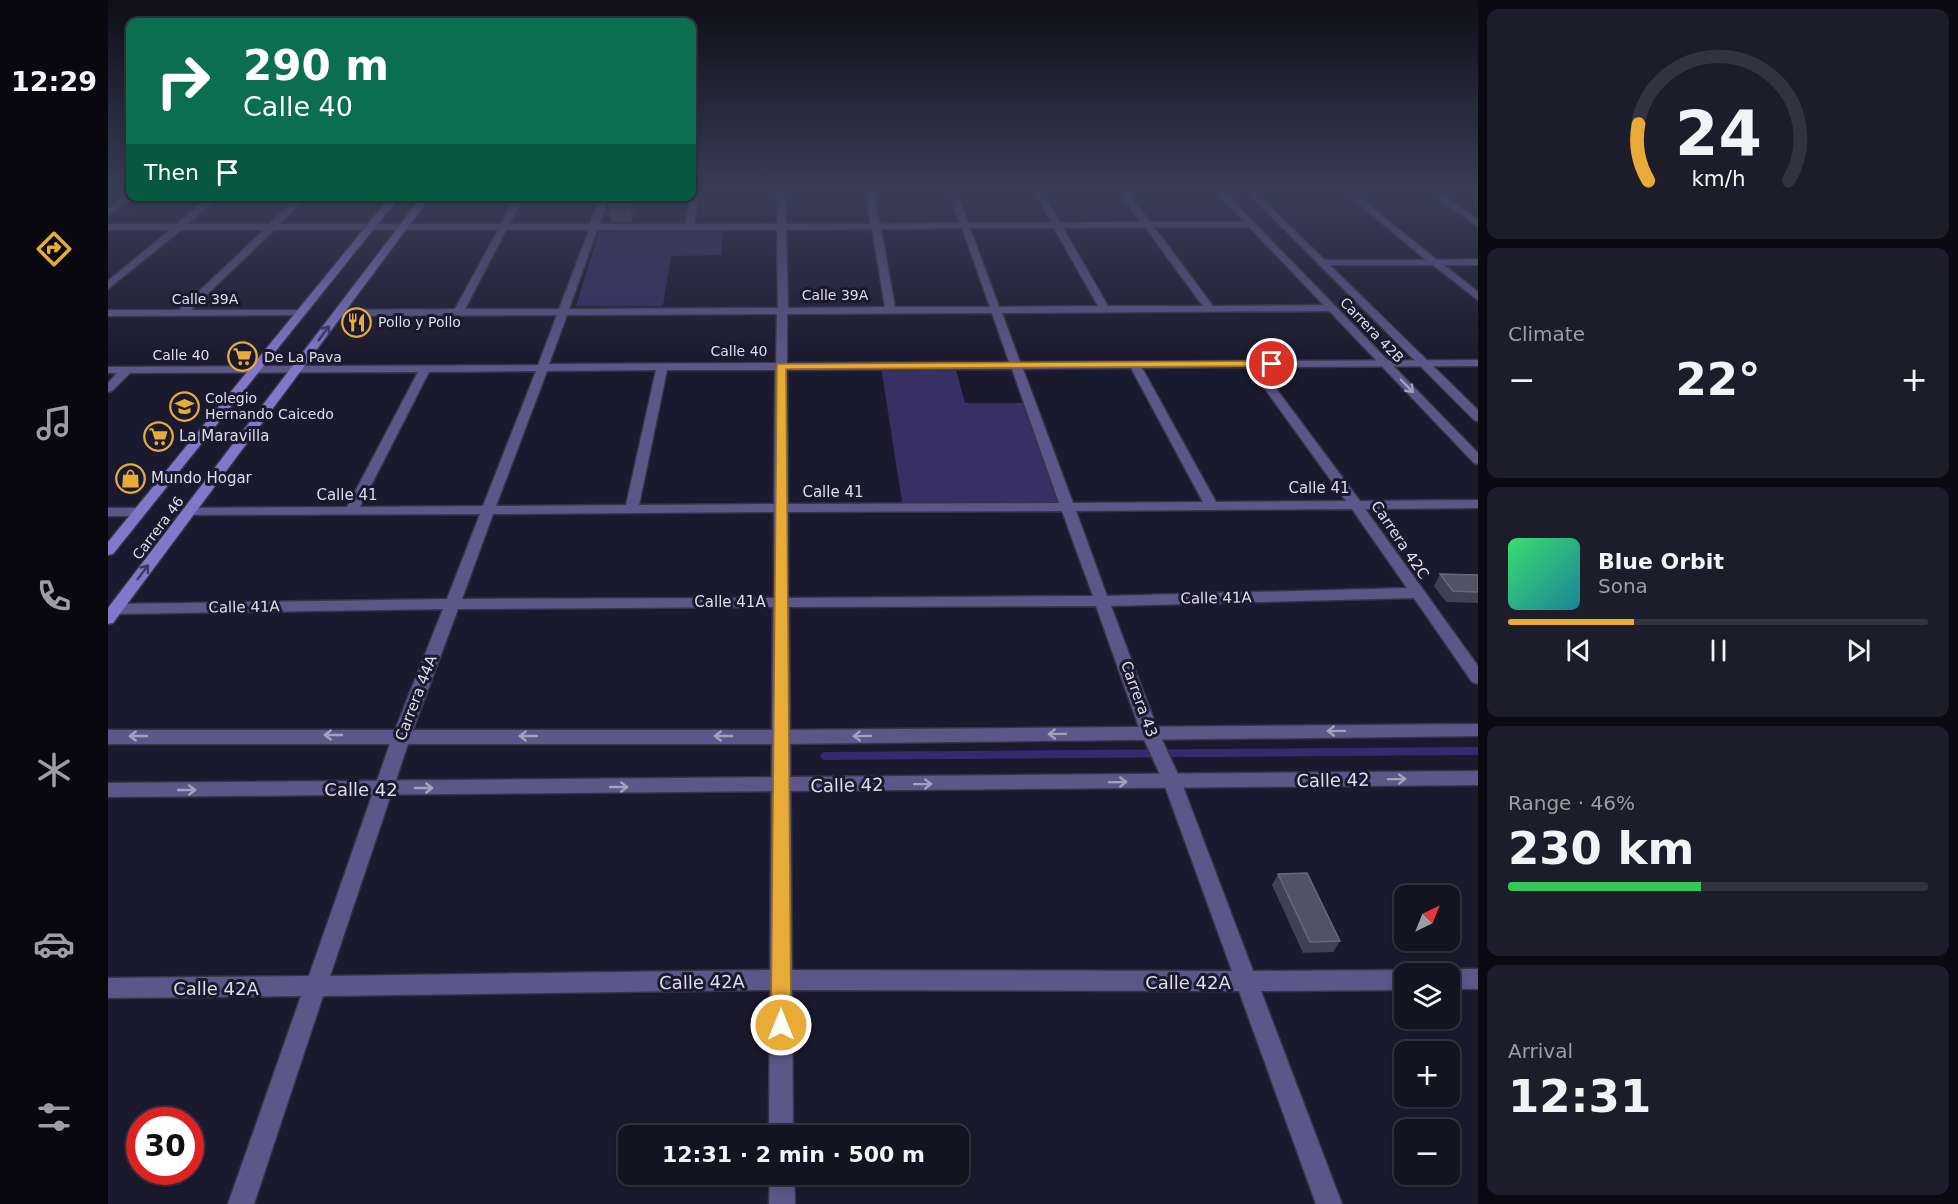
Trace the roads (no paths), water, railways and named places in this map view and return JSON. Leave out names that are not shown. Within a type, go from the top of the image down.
[{"type":"main road","name":"Carrera 46","points":[[108,551],[353,249]]},
{"type":"main road","name":"Carrera 46","points":[[112,614],[387,249]]},
{"type":"street","points":[[108,286],[153,249]]},
{"type":"street","points":[[183,312],[250,249]]},
{"type":"street","points":[[459,311],[491,249]]},
{"type":"street","name":"Carrera 44A","points":[[241,1204],[382,789],[453,604],[486,510],[543,368],[584,249]]},
{"type":"street","points":[[781,1125],[783,249]]},
{"type":"street","points":[[879,249],[890,308]]},
{"type":"street","name":"Carrera 43","points":[[975,249],[1152,737],[1170,777],[1329,1204]]},
{"type":"street","points":[[1071,249],[1104,308]]},
{"type":"street","points":[[1167,249],[1210,308]]},
{"type":"street","name":"Carrera 42B","points":[[1275,249],[1478,460]]},
{"type":"street","name":"Carrera 42B","points":[[1309,249],[1478,417]]},
{"type":"street","points":[[1419,249],[1478,297]]},
{"type":"street","points":[[1323,263],[1478,262]]},
{"type":"street","name":"Calle 39A","points":[[339,313],[890,308],[1332,308]]},
{"type":"street","name":"Calle 39A","points":[[108,313],[302,313]]},
{"type":"street","name":"Calle 40","points":[[108,370],[1478,363]]},
{"type":"street","name":"Carrera 42C","points":[[1252,364],[1356,505],[1478,678]]},
{"type":"street","points":[[1135,365],[1212,506]]},
{"type":"street","points":[[632,509],[662,367]]},
{"type":"street","points":[[351,512],[425,368]]},
{"type":"street","points":[[108,389],[127,370]]},
{"type":"street","name":"Calle 41","points":[[188,512],[1478,504]]},
{"type":"street","points":[[108,512],[140,512]]},
{"type":"street","name":"Calle 41A","points":[[112,614],[453,604],[1104,601],[1417,593]]},
{"type":"street","points":[[108,737],[402,735],[1152,737],[1478,730]]},
{"type":"street","name":"Calle 42","points":[[108,790],[781,785],[1170,777],[1478,778]]},
{"type":"street","points":[[1460,979],[1478,979]]},
{"type":"street","name":"Calle 42A","points":[[108,988],[781,980],[1247,982],[1394,980]]},
{"type":"street","points":[[782,1185],[782,1204]]},
{"type":"waterway","points":[[825,756],[1478,751]]},
{"type":"place","name":"Pollo y Pollo","points":[[357,322]]},
{"type":"place","name":"De La Pava","points":[[243,357]]},
{"type":"place","name":"Colegio Hernando Caicedo","points":[[184,406]]},
{"type":"place","name":"La Maravilla","points":[[158,436]]},
{"type":"place","name":"Mundo Hogar","points":[[130,478]]}]
